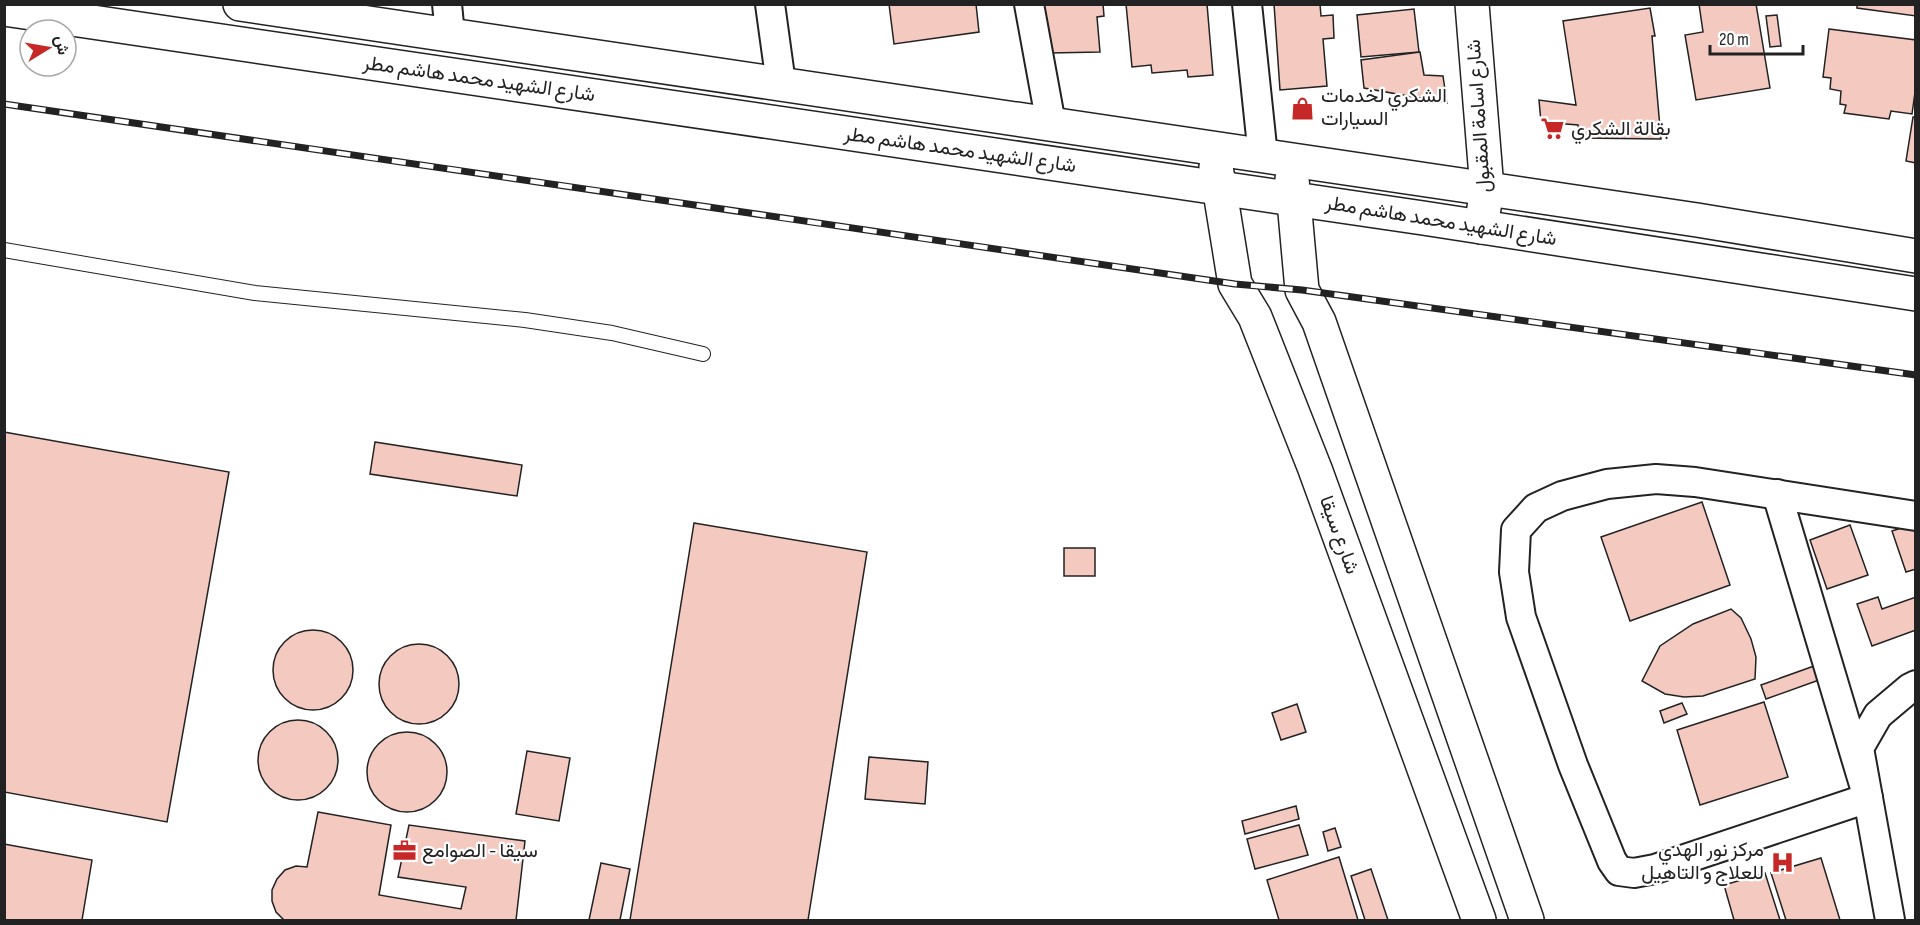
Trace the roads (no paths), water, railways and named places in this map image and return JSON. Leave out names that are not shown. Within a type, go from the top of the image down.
[{"type":"main road","name":"شارع الشهيد محمد هاشم مطر","points":[[240,4],[448,20],[781,84],[1697,220],[1916,256]]},
{"type":"main road","name":"شارع اسامة المقبول","points":[[1472,4],[1487,189],[1481,227]]},
{"type":"main road","name":"شارع الشهيد محمد هاشم مطر","points":[[4,9],[1295,199],[1916,294]]},
{"type":"main road","name":"شارع سيقا","points":[[1212,148],[1221,188],[1235,284],[1255,317],[1315,469],[1479,921]]},
{"type":"main road","points":[[1277,158],[1295,199],[1302,290],[1319,322],[1527,921]]},
{"type":"street","points":[[770,4],[781,84]]},
{"type":"street","points":[[1029,4],[1050,124]]},
{"type":"street","points":[[1247,4],[1277,158]]},
{"type":"street","points":[[1868,798],[1655,869],[1634,873],[1619,871],[1612,861],[1573,765],[1521,616],[1514,572],[1516,531],[1536,508],[1562,496],[1607,484],[1656,478],[1916,516]]},
{"type":"street","points":[[1777,494],[1868,798]]},
{"type":"street","points":[[1890,921],[1859,748],[1878,715],[1916,685]]},
{"type":"lane","points":[[4,250],[255,292],[525,320],[612,333],[703,354]]},
{"type":"railway","points":[[4,104],[1235,284],[1302,290],[1916,375]]},
{"type":"place","name":"الشكري لخدمات السيارات","points":[[1303,108]]},
{"type":"place","name":"بقالة الشكري","points":[[1553,129]]},
{"type":"place","name":"سيقا - الصوامع","points":[[404,851]]},
{"type":"place","name":"مركز نور الهدي للعلاج و التاهيل","points":[[1782,862]]}]
